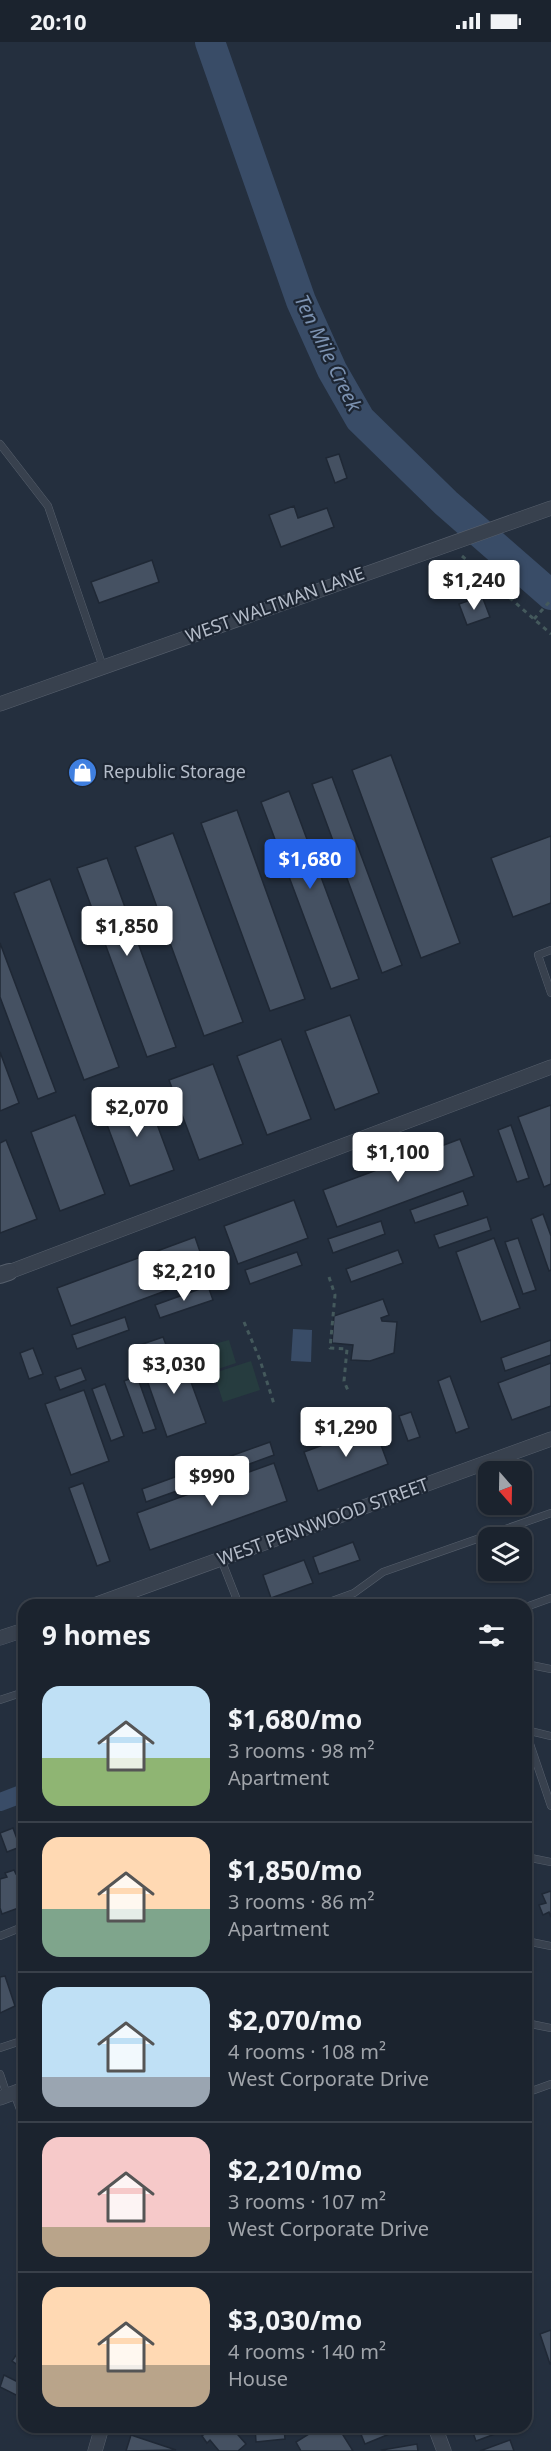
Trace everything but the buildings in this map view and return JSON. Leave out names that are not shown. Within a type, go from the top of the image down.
[{"type":"street","name":"WEST WALTMAN LANE","points":[[0,704],[551,508]]},
{"type":"street","points":[[4,1273],[551,1067]]},
{"type":"street","name":"WEST PENNWOOD STREET","points":[[111,1599],[551,1439]]},
{"type":"street","points":[[0,1638],[18,1632]]},
{"type":"street","points":[[95,2451],[100,2433]]},
{"type":"street","points":[[437,2433],[444,2451]]},
{"type":"lane","points":[[0,444],[48,506],[103,667]]},
{"type":"lane","points":[[551,950],[538,955],[551,993]]},
{"type":"lane","points":[[338,1599],[354,1593],[383,1572],[551,1513]]},
{"type":"lane","points":[[221,1559],[237,1599]]},
{"type":"lane","points":[[532,1605],[549,1600]]},
{"type":"lane","points":[[532,1665],[551,1669]]},
{"type":"lane","points":[[0,1700],[18,1694]]},
{"type":"lane","points":[[532,1732],[551,1736]]},
{"type":"lane","points":[[532,1749],[551,1806]]},
{"type":"lane","points":[[532,1858],[551,1862]]},
{"type":"lane","points":[[0,1936],[18,1930]]},
{"type":"lane","points":[[532,1942],[551,1946]]},
{"type":"lane","points":[[532,2024],[551,2028]]},
{"type":"lane","points":[[0,2048],[18,2042]]},
{"type":"lane","points":[[0,2074],[18,2108]]},
{"type":"lane","points":[[532,2091],[551,2084]]},
{"type":"path","points":[[449,544],[536,618],[551,634]]},
{"type":"path","points":[[536,618],[551,600]]},
{"type":"path","points":[[328,1277],[335,1295],[330,1348],[347,1349],[344,1381],[349,1393]]},
{"type":"path","points":[[244,1322],[260,1360],[274,1404]]},
{"type":"path","points":[[356,1412],[360,1424]]},
{"type":"green space","points":[[229,1340],[236,1363],[215,1370],[207,1346]]},
{"type":"green space","points":[[251,1361],[260,1390],[223,1402],[214,1373]]},
{"type":"water","points":[[293,1329],[312,1330],[311,1362],[291,1361]]},
{"type":"waterway","name":"Ten Mile Creek","points":[[210,42],[301,301],[332,370],[360,419],[446,503],[551,595]]},
{"type":"waterway","points":[[0,1802],[18,1795]]},
{"type":"place","name":"Republic Storage","points":[[82,772]]}]
